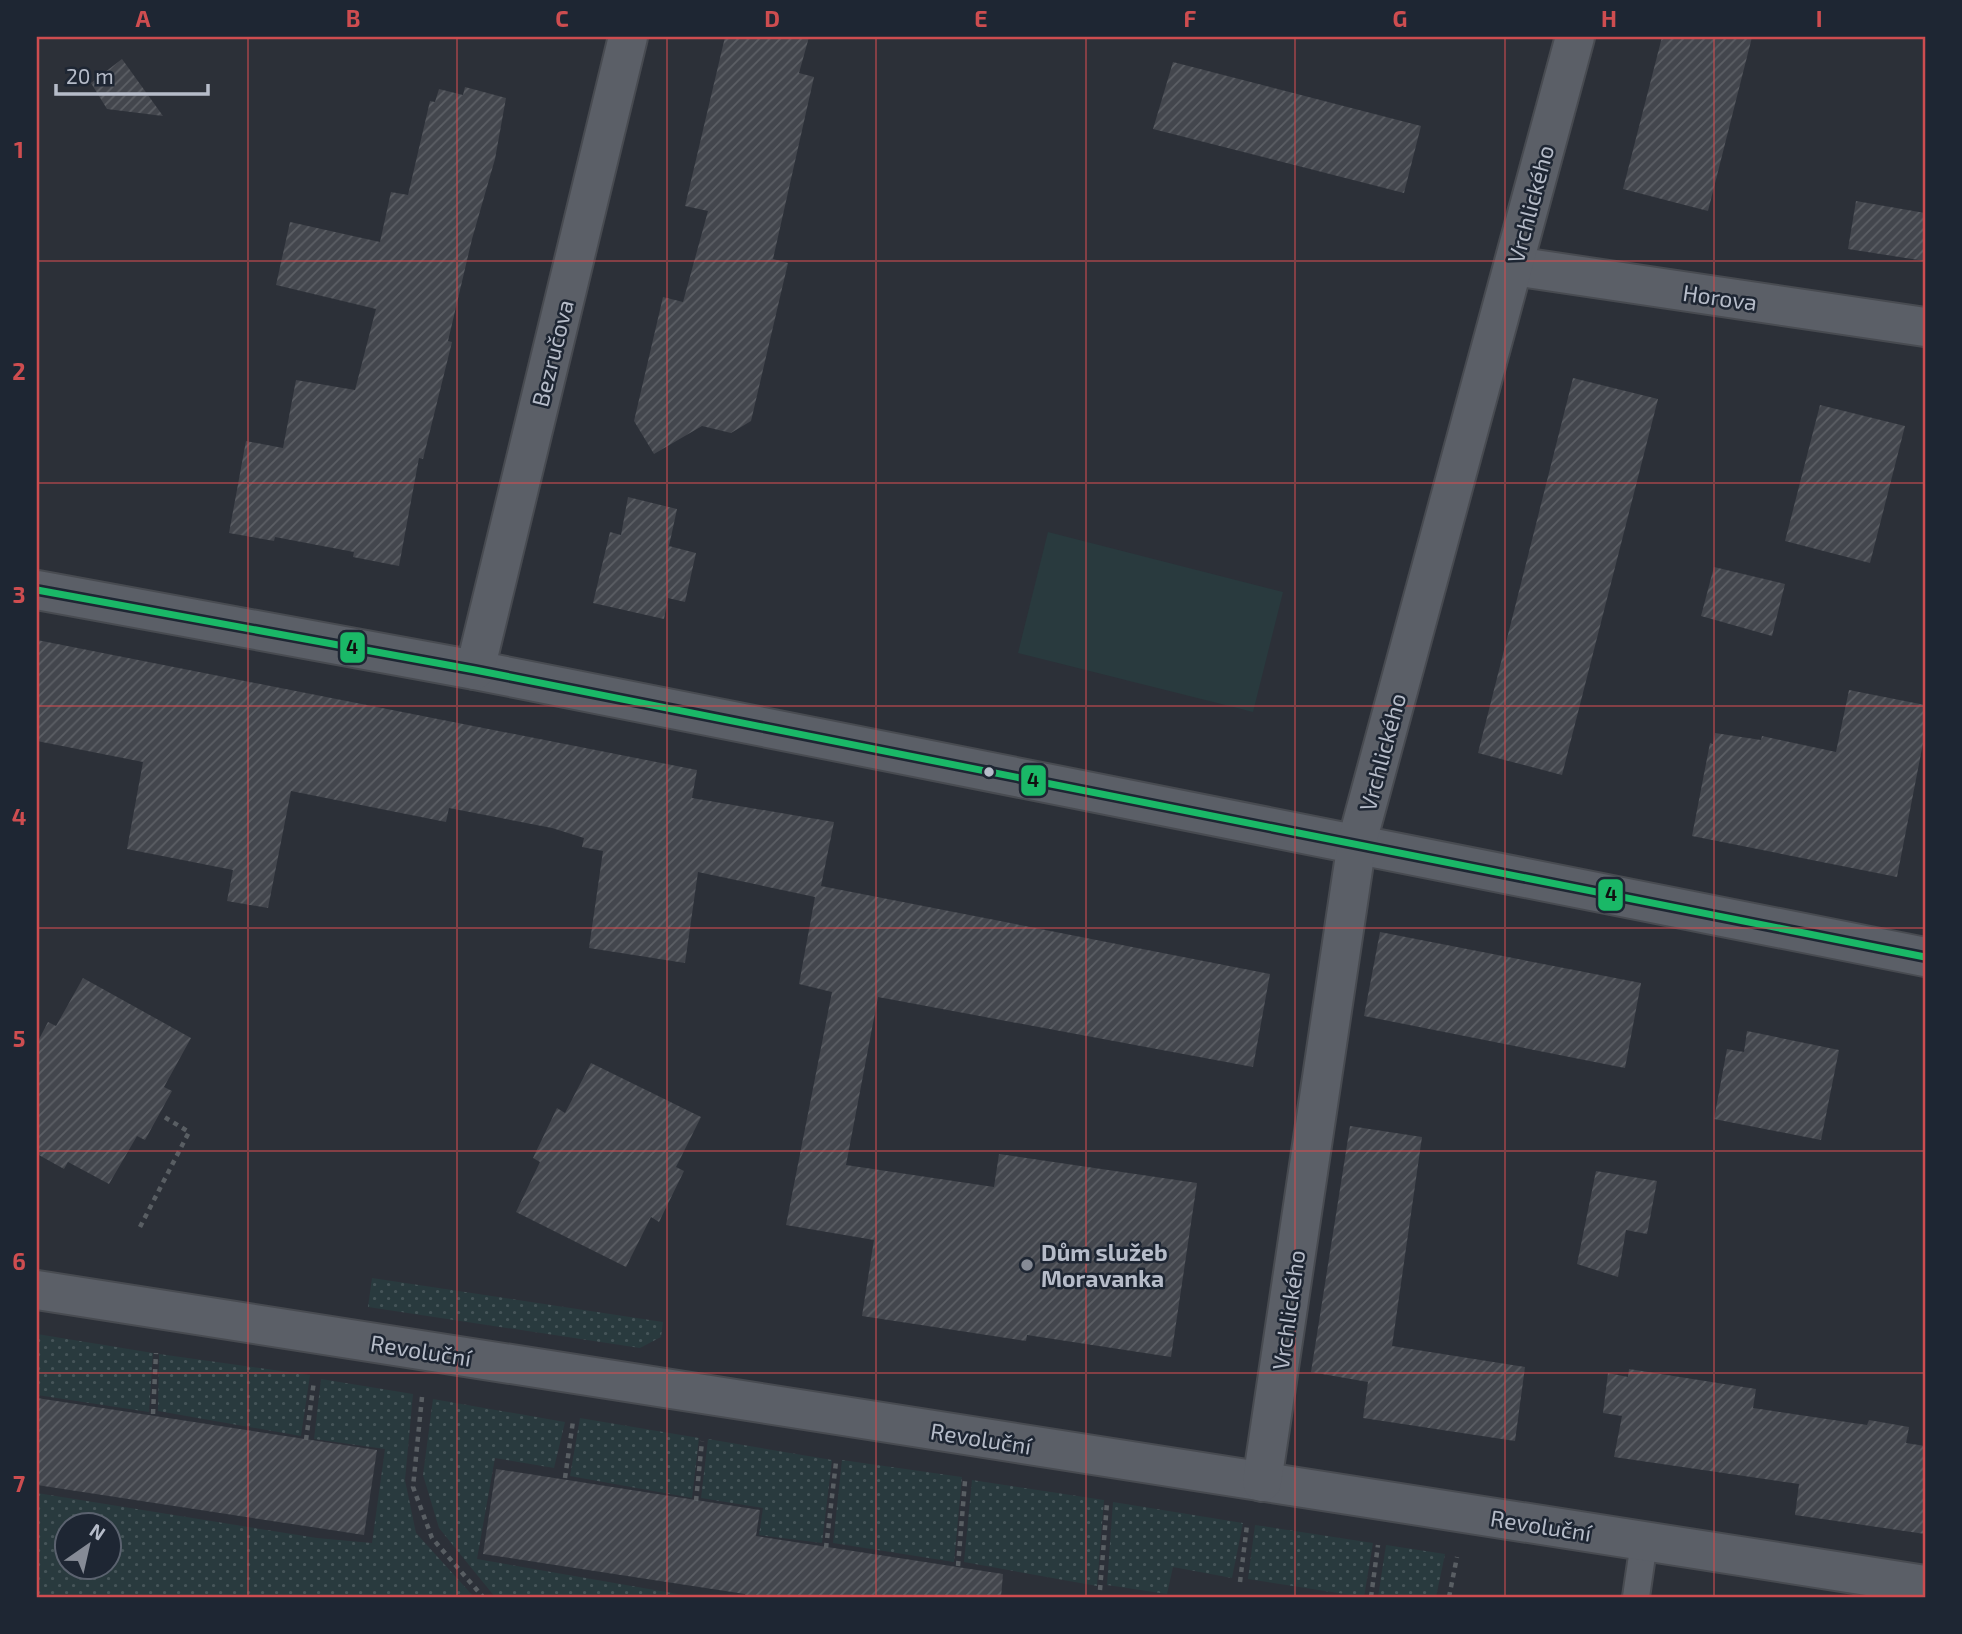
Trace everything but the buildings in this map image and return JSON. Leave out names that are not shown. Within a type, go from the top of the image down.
[{"type":"street","name":"Bezručova","points":[[475,670],[628,37]]},
{"type":"street","name":"Vrchlického","points":[[1262,1482],[1357,842],[1575,37]]},
{"type":"street","name":"Horova","points":[[1514,267],[1925,327]]},
{"type":"street","points":[[37,590],[475,670],[1357,842],[1925,957]]},
{"type":"street","name":"Revoluční","points":[[37,1290],[1925,1585]]},
{"type":"lane","points":[[1636,1597],[1644,1542]]},
{"type":"path","points":[[140,1227],[189,1132],[161,1115]]},
{"type":"path","points":[[153,1414],[156,1348]]},
{"type":"path","points":[[306,1440],[315,1373]]},
{"type":"path","points":[[422,1389],[413,1487],[432,1538],[483,1597]]},
{"type":"path","points":[[565,1478],[574,1413]]},
{"type":"path","points":[[695,1501],[703,1433]]},
{"type":"path","points":[[827,1548],[837,1454]]},
{"type":"path","points":[[958,1566],[966,1474]]},
{"type":"path","points":[[1100,1590],[1108,1495]]},
{"type":"path","points":[[1240,1582],[1248,1517]]},
{"type":"path","points":[[1371,1597],[1379,1537]]},
{"type":"path","points":[[1449,1597],[1458,1549]]},
{"type":"shaded area","points":[[1048,532],[1283,592],[1253,712],[1018,653]]},
{"type":"shaded area","points":[[372,1278],[663,1322],[661,1337],[640,1348],[368,1307]]},
{"type":"shaded area","points":[[37,1334],[153,1353],[149,1412],[37,1395]]},
{"type":"shaded area","points":[[159,1354],[310,1375],[301,1436],[158,1411]]},
{"type":"shaded area","points":[[321,1379],[413,1394],[405,1480],[416,1533],[474,1597],[37,1597],[37,1493],[317,1538],[372,1543],[385,1449],[314,1439]]},
{"type":"shaded area","points":[[433,1399],[565,1422],[554,1468],[495,1458],[477,1559],[695,1597],[495,1597],[439,1528],[423,1475]]},
{"type":"shaded area","points":[[580,1418],[699,1438],[692,1498],[570,1476]]},
{"type":"shaded area","points":[[708,1439],[832,1460],[822,1543],[759,1535],[763,1508],[701,1498]]},
{"type":"shaded area","points":[[842,1460],[962,1477],[954,1562],[833,1543]]},
{"type":"shaded area","points":[[972,1480],[1104,1500],[1097,1586],[964,1562]]},
{"type":"shaded area","points":[[1113,1502],[1243,1523],[1232,1578],[1173,1567],[1167,1594],[1107,1585]]},
{"type":"shaded area","points":[[1255,1525],[1373,1543],[1364,1597],[1248,1579]]},
{"type":"shaded area","points":[[1386,1545],[1445,1554],[1436,1597],[1378,1597]]},
{"type":"transit line","name":"4","points":[[37,590],[475,670],[1925,957]]},
{"type":"place","name":"Dům služeb Moravanka","points":[[1027,1265]]}]
